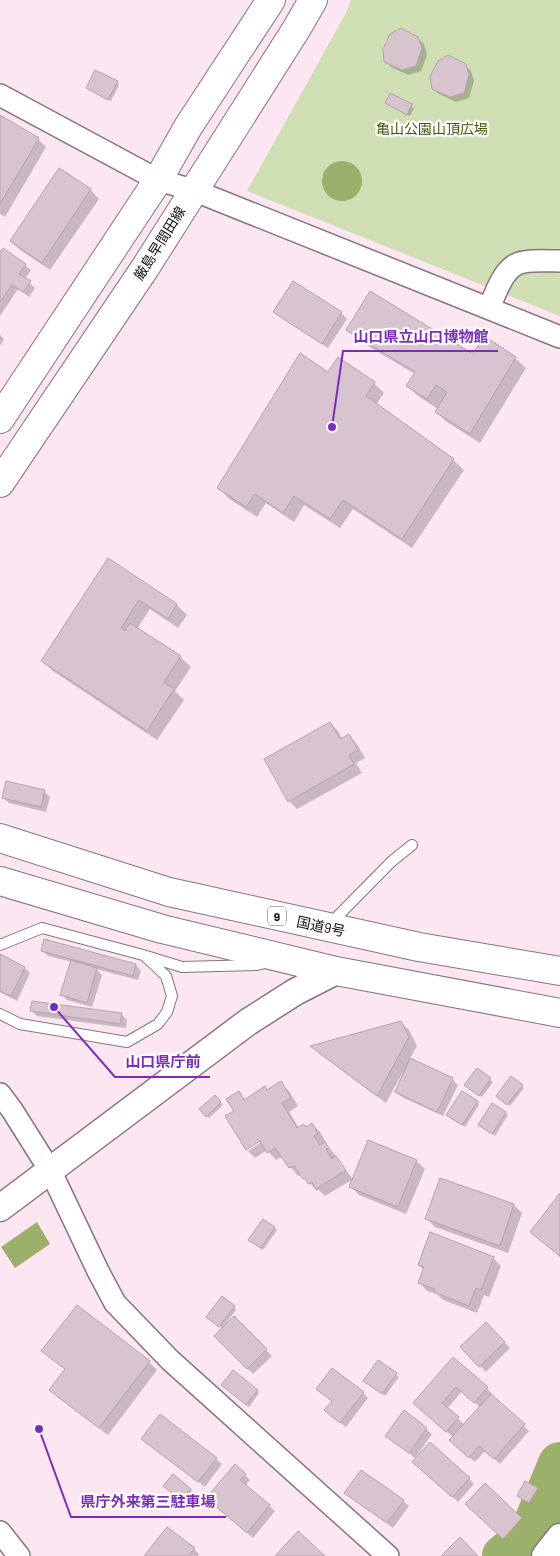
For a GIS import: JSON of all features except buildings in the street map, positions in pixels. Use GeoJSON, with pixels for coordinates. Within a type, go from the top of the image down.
{"type":"FeatureCollection","features":[{"type":"Feature","properties":{"kind":"main road"},"geometry":{"type":"LineString","coordinates":[[0,420],[158,180],[188,127],[271,0]]}},
{"type":"Feature","properties":{"kind":"main road","name":"厳島早間田線"},"geometry":{"type":"LineString","coordinates":[[0,483],[145,268],[313,0]]}},
{"type":"Feature","properties":{"kind":"main road","name":"国道9号"},"geometry":{"type":"LineString","coordinates":[[0,838],[169,892],[419,947],[557,969]]}},
{"type":"Feature","properties":{"kind":"main road"},"geometry":{"type":"LineString","coordinates":[[0,881],[162,929],[336,971],[560,1013]]}},
{"type":"Feature","properties":{"kind":"street"},"geometry":{"type":"LineString","coordinates":[[0,95],[158,180],[193,190],[560,337]]}},
{"type":"Feature","properties":{"kind":"street"},"geometry":{"type":"LineString","coordinates":[[489,308],[509,270],[522,262],[560,261]]}},
{"type":"Feature","properties":{"kind":"street"},"geometry":{"type":"LineString","coordinates":[[0,1208],[51,1172],[248,1022],[295,992],[336,971]]}},
{"type":"Feature","properties":{"kind":"street"},"geometry":{"type":"LineString","coordinates":[[0,1094],[51,1172],[115,1303],[170,1360],[388,1556]]}},
{"type":"Feature","properties":{"kind":"street"},"geometry":{"type":"LineString","coordinates":[[0,1532],[19,1556]]}},
{"type":"Feature","properties":{"kind":"street"},"geometry":{"type":"LineString","coordinates":[[545,1556],[560,1538]]}},
{"type":"Feature","properties":{"kind":"lane"},"geometry":{"type":"LineString","coordinates":[[326,928],[390,862],[412,845]]}},
{"type":"Feature","properties":{"kind":"lane"},"geometry":{"type":"LineString","coordinates":[[0,945],[42,928],[143,955],[182,968],[257,965],[281,958]]}},
{"type":"Feature","properties":{"kind":"lane"},"geometry":{"type":"LineString","coordinates":[[0,1014],[20,1024],[127,1042],[158,1024],[167,1012],[172,996],[166,976],[143,955]]}},
{"type":"Feature","properties":{"kind":"green space","name":"亀山公園山頂広場"},"geometry":{"type":"Polygon","coordinates":[[[351,0],[560,0],[560,316],[247,191],[347,11],[351,0]]]}},
{"type":"Feature","properties":{"kind":"shaded area"},"geometry":{"type":"Polygon","coordinates":[[[338,161],[346,161],[353,164],[359,170],[362,181],[359,192],[353,198],[346,201],[338,201],[331,198],[325,192],[322,185],[322,177],[325,170],[331,164],[338,161]]]}},
{"type":"Feature","properties":{"kind":"shaded area"},"geometry":{"type":"Polygon","coordinates":[[[37,1222],[50,1244],[15,1268],[1,1247],[37,1222]]]}},
{"type":"Feature","properties":{"kind":"waterway"},"geometry":{"type":"LineString","coordinates":[[504,1556],[522,1542],[536,1522],[560,1464]]}},
{"type":"Feature","properties":{"kind":"place","name":"山口県立山口博物館"},"geometry":{"type":"Point","coordinates":[332,427]}},
{"type":"Feature","properties":{"kind":"place","name":"山口県庁前"},"geometry":{"type":"Point","coordinates":[54,1007]}},
{"type":"Feature","properties":{"kind":"place","name":"県庁外来第三駐車場"},"geometry":{"type":"Point","coordinates":[39,1429]}}]}
